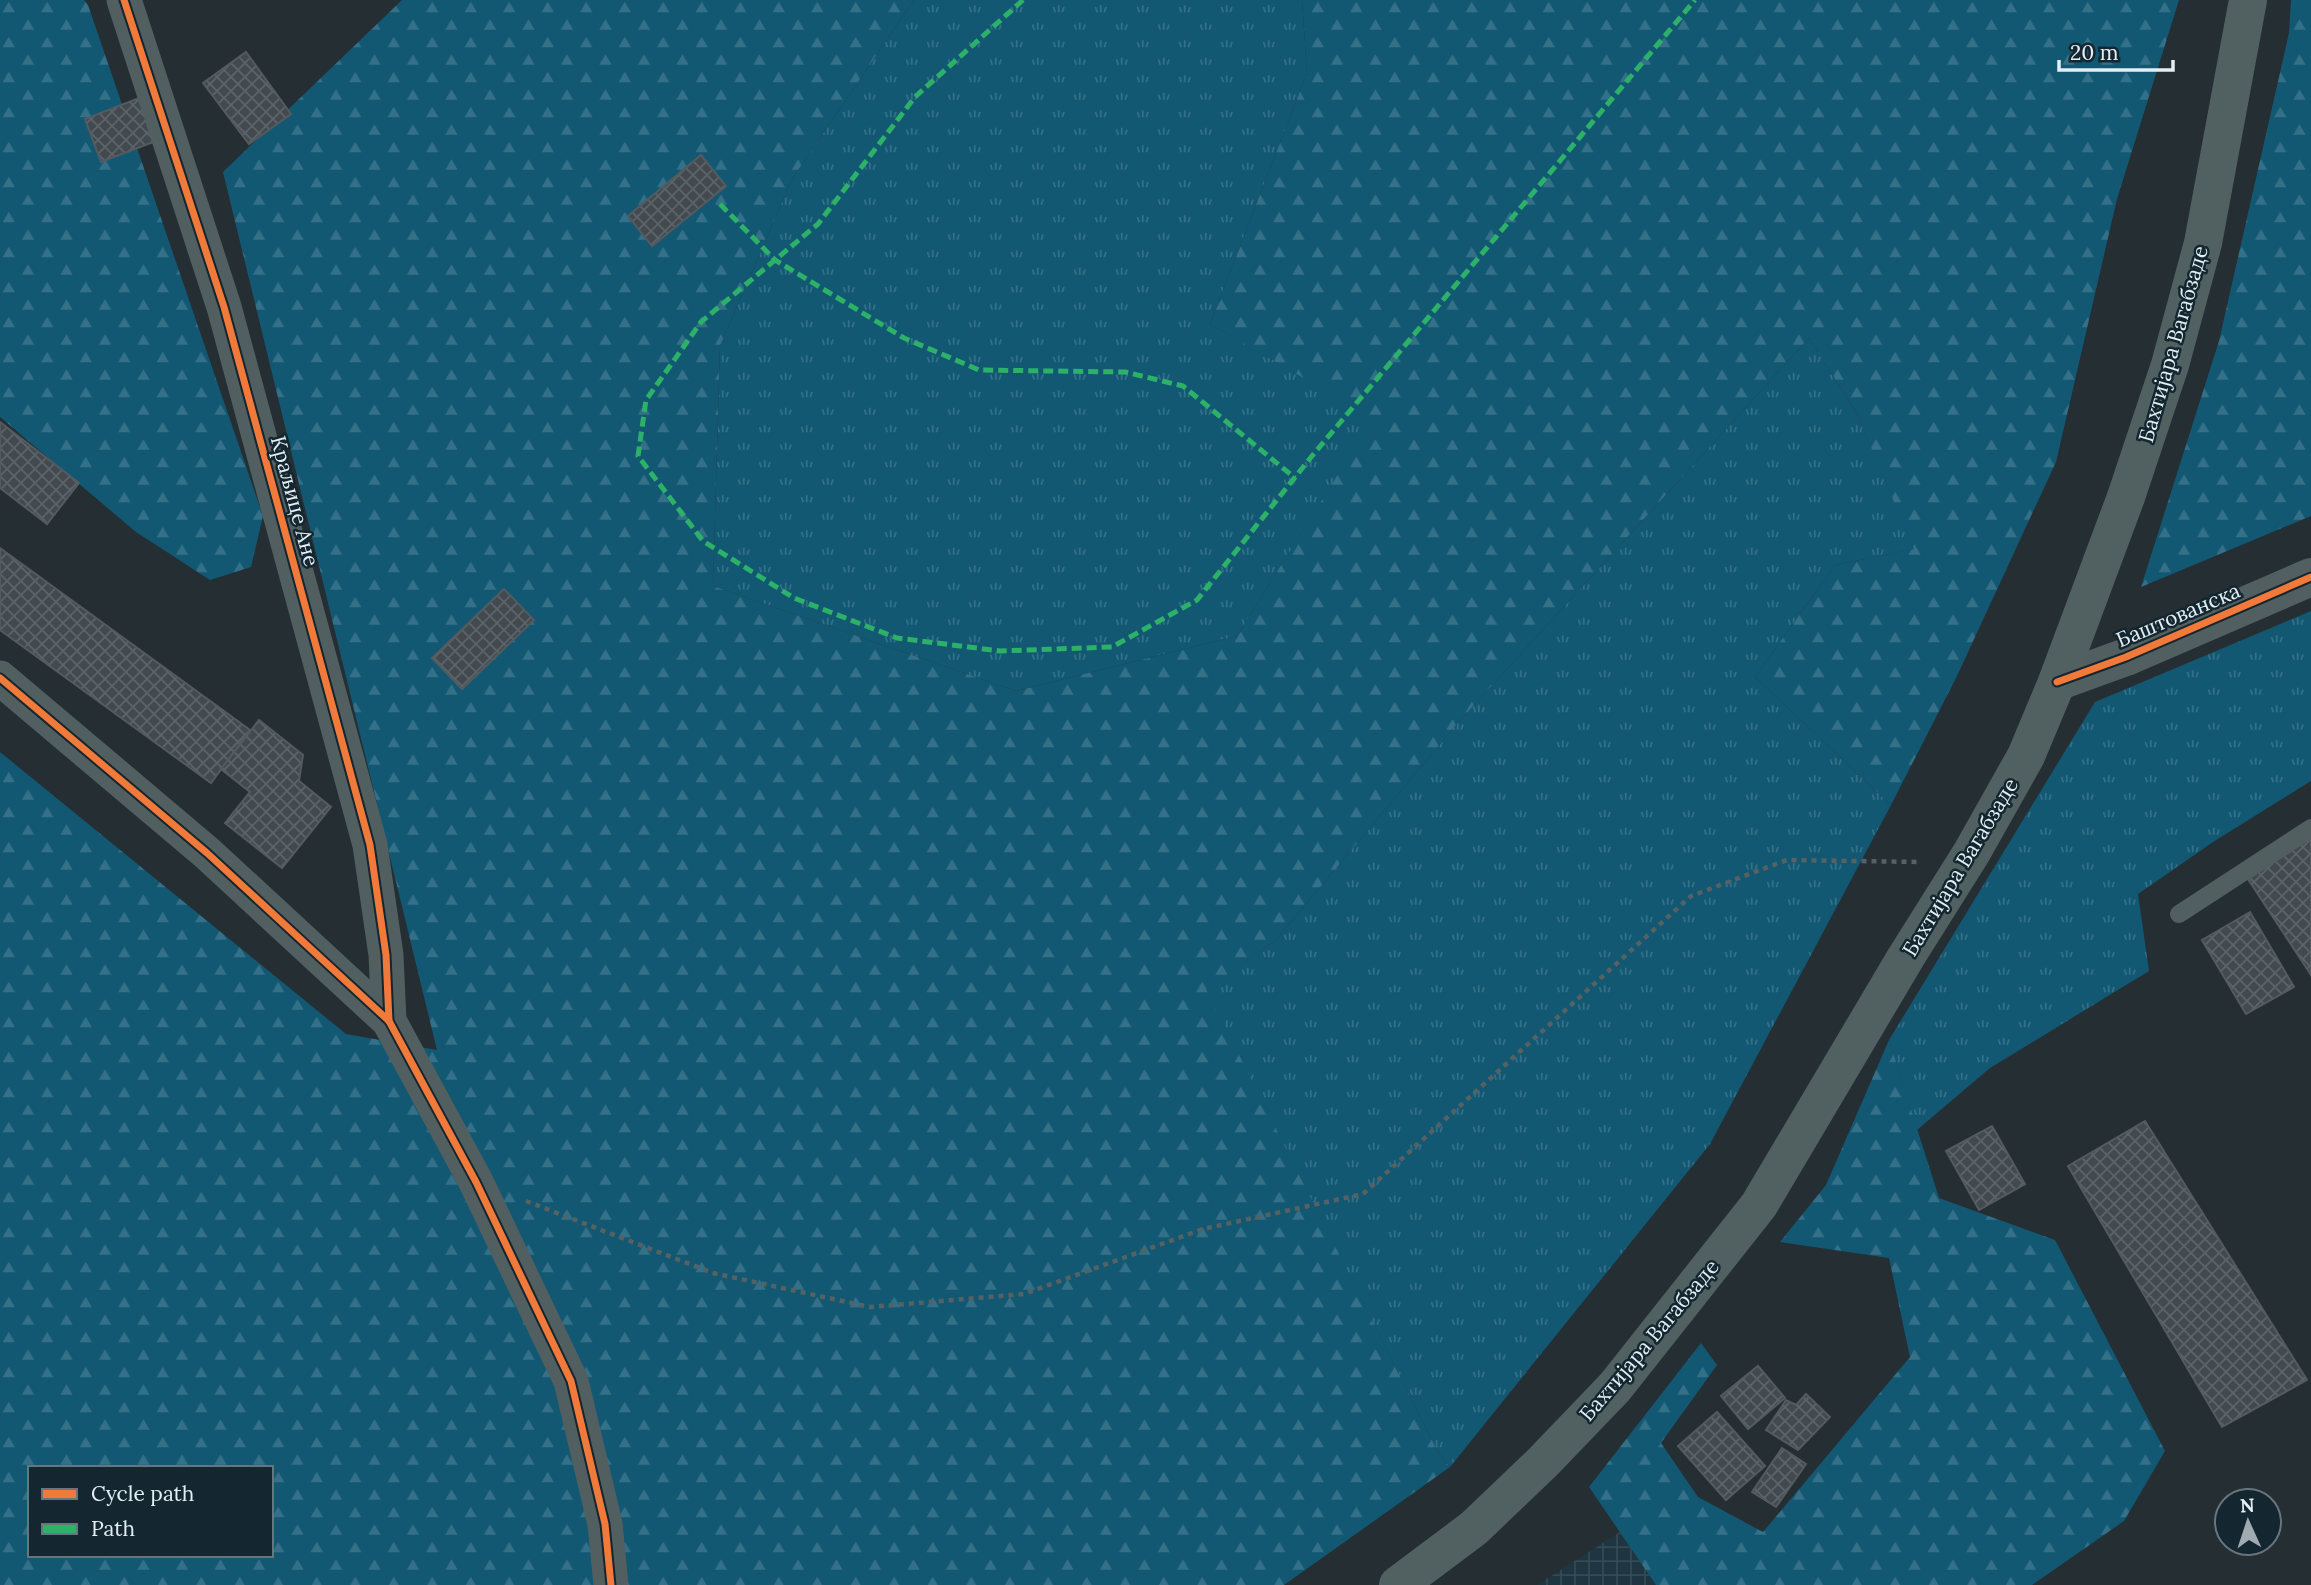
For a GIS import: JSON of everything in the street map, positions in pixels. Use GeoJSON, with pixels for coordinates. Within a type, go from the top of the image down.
{"type":"FeatureCollection","features":[{"type":"Feature","properties":{"kind":"main road","name":"Бахтијара Вагабзаде"},"geometry":{"type":"LineString","coordinates":[[1398,1585],[1474,1528],[1543,1462],[1615,1387],[1759,1205],[1991,819],[2026,756],[2057,682],[2126,497],[2170,365],[2203,243],[2248,0]]}},
{"type":"Feature","properties":{"kind":"street","name":"Краљице Ане"},"geometry":{"type":"LineString","coordinates":[[124,0],[224,307],[370,845],[386,955],[389,1021]]}},
{"type":"Feature","properties":{"kind":"street","name":"Баштованска"},"geometry":{"type":"LineString","coordinates":[[2057,682],[2126,657],[2311,577]]}},
{"type":"Feature","properties":{"kind":"street"},"geometry":{"type":"LineString","coordinates":[[0,678],[206,853],[389,1021],[476,1182],[571,1381],[605,1524],[611,1585]]}},
{"type":"Feature","properties":{"kind":"lane"},"geometry":{"type":"LineString","coordinates":[[2179,914],[2311,828]]}},
{"type":"Feature","properties":{"kind":"path"},"geometry":{"type":"LineString","coordinates":[[476,1182],[713,1273],[870,1307],[1024,1294],[1203,1229],[1363,1194],[1691,897],[1787,860],[1927,862]]}},
{"type":"Feature","properties":{"kind":"shaded area"},"geometry":{"type":"Polygon","coordinates":[[[1620,1532],[1656,1585],[1537,1585],[1620,1532]]]}},
{"type":"Feature","properties":{"kind":"green space"},"geometry":{"type":"Polygon","coordinates":[[[0,0],[84,0],[88,5],[263,516],[251,567],[210,580],[136,532],[0,417],[0,0]]]}},
{"type":"Feature","properties":{"kind":"green space"},"geometry":{"type":"Polygon","coordinates":[[[402,0],[914,0],[792,179],[720,346],[713,586],[1016,691],[1237,636],[1373,418],[1210,324],[1307,73],[1302,0],[2179,0],[2117,199],[2056,462],[1956,678],[1891,805],[1755,677],[1835,565],[1914,549],[1856,412],[1809,338],[1456,725],[1276,940],[1206,989],[1437,1450],[1450,1467],[1284,1585],[0,1585],[0,752],[346,1034],[437,1050],[223,172],[402,0]]]}},
{"type":"Feature","properties":{"kind":"green space"},"geometry":{"type":"Polygon","coordinates":[[[914,0],[1302,0],[1307,73],[1210,324],[1374,417],[1237,636],[1016,691],[713,586],[720,346],[792,179],[914,0]]]}},
{"type":"Feature","properties":{"kind":"green space"},"geometry":{"type":"Polygon","coordinates":[[[2291,0],[2311,0],[2311,516],[2141,587],[2219,341],[2289,33],[2291,0]]]}},
{"type":"Feature","properties":{"kind":"green space"},"geometry":{"type":"Polygon","coordinates":[[[1809,338],[1856,412],[1915,549],[1835,565],[1755,677],[1891,805],[1710,1144],[1450,1467],[1437,1450],[1205,989],[1276,940],[1456,725],[1809,338]]]}},
{"type":"Feature","properties":{"kind":"green space"},"geometry":{"type":"Polygon","coordinates":[[[2311,611],[2311,781],[2213,842],[2138,894],[2149,971],[1990,1068],[1917,1130],[1889,1040],[2095,702],[2311,611]]]}},
{"type":"Feature","properties":{"kind":"green space"},"geometry":{"type":"Polygon","coordinates":[[[1889,1040],[1939,1198],[2055,1240],[2165,1451],[2124,1521],[2032,1585],[1656,1585],[1589,1487],[1701,1343],[1717,1365],[1661,1443],[1698,1497],[1763,1532],[1910,1357],[1889,1258],[1780,1242],[1826,1185],[1889,1040]]]}},
{"type":"Feature","properties":{"kind":"building"},"geometry":{"type":"Polygon","coordinates":[[[246,52],[291,114],[249,144],[203,83],[246,52]]]}},
{"type":"Feature","properties":{"kind":"building"},"geometry":{"type":"Polygon","coordinates":[[[139,98],[156,141],[101,162],[85,119],[139,98]]]}},
{"type":"Feature","properties":{"kind":"building"},"geometry":{"type":"Polygon","coordinates":[[[701,155],[726,186],[652,246],[628,216],[701,155]]]}},
{"type":"Feature","properties":{"kind":"building"},"geometry":{"type":"Polygon","coordinates":[[[0,422],[79,483],[47,524],[0,488],[0,422]]]}},
{"type":"Feature","properties":{"kind":"building"},"geometry":{"type":"Polygon","coordinates":[[[0,548],[250,730],[211,783],[0,630],[0,548]]]}},
{"type":"Feature","properties":{"kind":"building"},"geometry":{"type":"Polygon","coordinates":[[[504,589],[534,620],[462,689],[432,658],[504,589]]]}},
{"type":"Feature","properties":{"kind":"building"},"geometry":{"type":"Polygon","coordinates":[[[259,720],[303,755],[299,781],[331,807],[282,868],[225,823],[250,792],[221,769],[259,720]]]}},
{"type":"Feature","properties":{"kind":"building"},"geometry":{"type":"Polygon","coordinates":[[[2311,838],[2311,975],[2248,879],[2311,838]]]}},
{"type":"Feature","properties":{"kind":"building"},"geometry":{"type":"Polygon","coordinates":[[[2250,912],[2294,987],[2246,1014],[2202,940],[2250,912]]]}},
{"type":"Feature","properties":{"kind":"building"},"geometry":{"type":"Polygon","coordinates":[[[2145,1121],[2307,1380],[2222,1427],[2068,1166],[2145,1121]]]}},
{"type":"Feature","properties":{"kind":"building"},"geometry":{"type":"Polygon","coordinates":[[[1992,1126],[2025,1184],[1979,1210],[1946,1151],[1992,1126]]]}},
{"type":"Feature","properties":{"kind":"building"},"geometry":{"type":"Polygon","coordinates":[[[1758,1366],[1785,1398],[1748,1429],[1721,1396],[1758,1366]]]}},
{"type":"Feature","properties":{"kind":"building"},"geometry":{"type":"Polygon","coordinates":[[[1806,1394],[1830,1417],[1798,1450],[1766,1430],[1786,1400],[1796,1405],[1806,1394]]]}},
{"type":"Feature","properties":{"kind":"building"},"geometry":{"type":"Polygon","coordinates":[[[1717,1412],[1765,1466],[1726,1500],[1678,1446],[1717,1412]]]}},
{"type":"Feature","properties":{"kind":"building"},"geometry":{"type":"Polygon","coordinates":[[[1782,1448],[1806,1464],[1776,1507],[1752,1492],[1782,1448]]]}},
{"type":"Feature","properties":{"kind":"marked path"},"geometry":{"type":"LineString","coordinates":[[1023,0],[915,97],[818,224],[701,322],[646,400],[638,456],[703,541],[794,598],[897,638],[1000,651],[1112,647],[1197,600],[1312,456],[1695,0]]}},
{"type":"Feature","properties":{"kind":"marked path"},"geometry":{"type":"LineString","coordinates":[[720,204],[775,260],[904,338],[979,370],[1125,372],[1183,386],[1295,478]]}},
{"type":"Feature","properties":{"kind":"cycle path"},"geometry":{"type":"LineString","coordinates":[[124,0],[224,307],[370,845],[386,955],[389,1021]]}},
{"type":"Feature","properties":{"kind":"cycle path"},"geometry":{"type":"LineString","coordinates":[[2057,682],[2126,657],[2311,577]]}},
{"type":"Feature","properties":{"kind":"cycle path"},"geometry":{"type":"LineString","coordinates":[[0,678],[207,853],[389,1021],[476,1182],[571,1381],[605,1524],[611,1585]]}}]}
